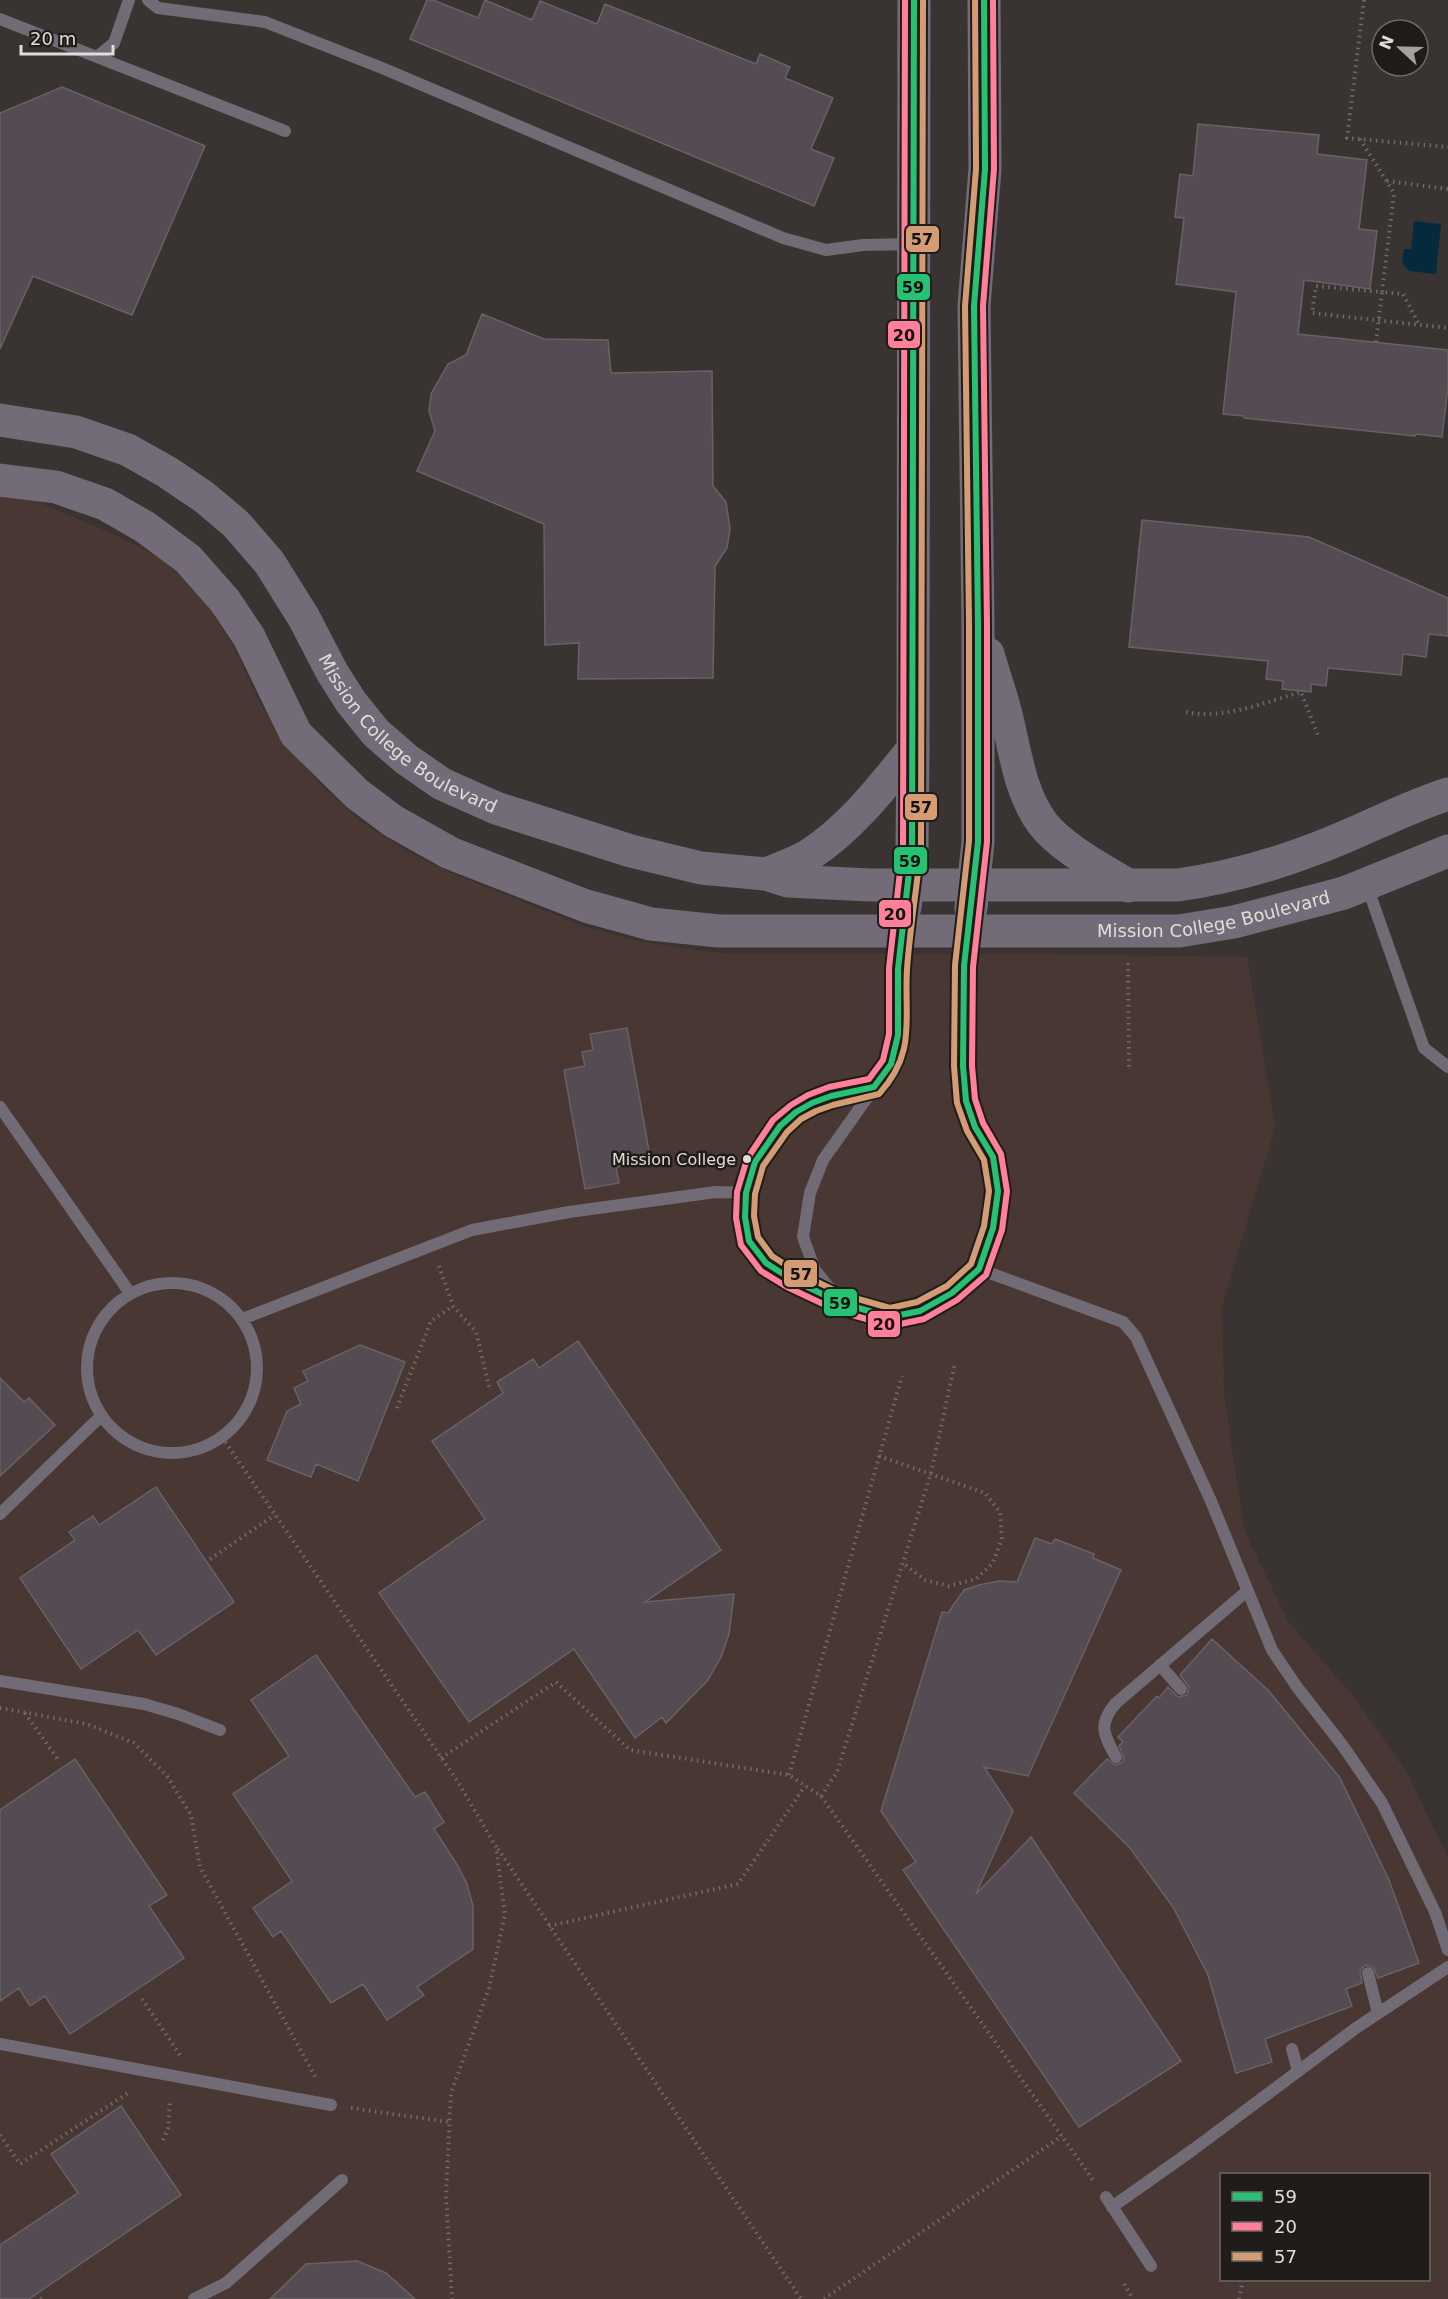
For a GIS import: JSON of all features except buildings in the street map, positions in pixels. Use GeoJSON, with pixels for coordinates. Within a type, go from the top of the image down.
{"type":"FeatureCollection","features":[{"type":"Feature","properties":{"kind":"street"},"geometry":{"type":"LineString","coordinates":[[902,932],[912,846],[914,749],[914,0]]}},
{"type":"Feature","properties":{"kind":"street"},"geometry":{"type":"LineString","coordinates":[[969,931],[978,842],[974,306],[985,169],[984,0]]}},
{"type":"Feature","properties":{"kind":"street","name":"Mission College Boulevard"},"geometry":{"type":"LineString","coordinates":[[0,420],[76,432],[128,450],[204,496],[236,524],[269,562],[304,618],[332,672],[351,702],[375,733],[406,759],[442,784],[496,808],[631,850],[701,868],[766,874],[788,881],[974,885],[1178,885],[1215,880],[1320,848],[1428,800],[1448,794]]}},
{"type":"Feature","properties":{"kind":"street","name":"Mission College Boulevard"},"geometry":{"type":"LineString","coordinates":[[0,480],[56,487],[105,504],[145,527],[188,559],[225,601],[249,637],[296,734],[357,794],[393,821],[450,853],[586,906],[651,924],[718,931],[1179,931],[1234,922],[1344,893],[1448,851]]}},
{"type":"Feature","properties":{"kind":"street"},"geometry":{"type":"LineString","coordinates":[[978,625],[1004,707],[1028,800],[1044,826],[1080,855],[1129,886]]}},
{"type":"Feature","properties":{"kind":"street"},"geometry":{"type":"LineString","coordinates":[[766,874],[806,857],[828,842],[875,795],[914,749]]}},
{"type":"Feature","properties":{"kind":"lane"},"geometry":{"type":"LineString","coordinates":[[97,57],[114,43],[129,0]]}},
{"type":"Feature","properties":{"kind":"lane"},"geometry":{"type":"LineString","coordinates":[[148,0],[158,8],[265,22],[382,68],[783,238],[826,250],[863,245],[913,244]]}},
{"type":"Feature","properties":{"kind":"lane"},"geometry":{"type":"LineString","coordinates":[[0,19],[285,131]]}},
{"type":"Feature","properties":{"kind":"lane"},"geometry":{"type":"LineString","coordinates":[[1366,885],[1424,1048],[1448,1067]]}},
{"type":"Feature","properties":{"kind":"lane"},"geometry":{"type":"LineString","coordinates":[[874,1087],[831,1096],[812,1103],[796,1112],[780,1126],[754,1162],[746,1193],[745,1217],[749,1241],[766,1263],[790,1280],[841,1304],[890,1317],[920,1311],[952,1293],[979,1269],[993,1228],[998,1191],[993,1157],[975,1127],[966,1101],[963,1066],[964,966],[969,931]]}},
{"type":"Feature","properties":{"kind":"lane"},"geometry":{"type":"LineString","coordinates":[[841,1304],[815,1270],[803,1237],[810,1193],[824,1160],[891,1064],[898,1035],[898,969],[902,932]]}},
{"type":"Feature","properties":{"kind":"lane"},"geometry":{"type":"LineString","coordinates":[[0,1107],[130,1293]]}},
{"type":"Feature","properties":{"kind":"lane"},"geometry":{"type":"LineString","coordinates":[[242,1319],[472,1230],[569,1212],[716,1192],[746,1193]]}},
{"type":"Feature","properties":{"kind":"lane"},"geometry":{"type":"LineString","coordinates":[[979,1269],[1123,1322],[1136,1337],[1190,1452],[1272,1650],[1382,1803],[1435,1912],[1448,1950]]}},
{"type":"Feature","properties":{"kind":"lane"},"geometry":{"type":"LineString","coordinates":[[179,1283],[203,1288],[225,1301],[242,1319],[254,1343],[256,1378],[253,1395],[240,1418],[222,1437],[198,1449],[171,1454],[144,1449],[120,1436],[101,1416],[90,1390],[87,1362],[93,1335],[108,1311],[130,1293],[154,1284],[179,1283]]}},
{"type":"Feature","properties":{"kind":"lane"},"geometry":{"type":"LineString","coordinates":[[0,1514],[101,1416]]}},
{"type":"Feature","properties":{"kind":"lane"},"geometry":{"type":"LineString","coordinates":[[1116,1757],[1104,1735],[1104,1723],[1108,1712],[1247,1591]]}},
{"type":"Feature","properties":{"kind":"lane"},"geometry":{"type":"LineString","coordinates":[[1160,1665],[1181,1689]]}},
{"type":"Feature","properties":{"kind":"lane"},"geometry":{"type":"LineString","coordinates":[[0,1681],[144,1704],[220,1730]]}},
{"type":"Feature","properties":{"kind":"lane"},"geometry":{"type":"LineString","coordinates":[[1151,2266],[1109,2202],[1378,2013],[1448,1967]]}},
{"type":"Feature","properties":{"kind":"lane"},"geometry":{"type":"LineString","coordinates":[[1368,1973],[1378,2013]]}},
{"type":"Feature","properties":{"kind":"lane"},"geometry":{"type":"LineString","coordinates":[[0,2044],[331,2105]]}},
{"type":"Feature","properties":{"kind":"lane"},"geometry":{"type":"LineString","coordinates":[[1292,2049],[1298,2071]]}},
{"type":"Feature","properties":{"kind":"lane"},"geometry":{"type":"LineString","coordinates":[[194,2299],[226,2283],[342,2180]]}},
{"type":"Feature","properties":{"kind":"path"},"geometry":{"type":"LineString","coordinates":[[1364,0],[1347,138],[1448,147]]}},
{"type":"Feature","properties":{"kind":"path"},"geometry":{"type":"LineString","coordinates":[[1359,139],[1394,193],[1376,342]]}},
{"type":"Feature","properties":{"kind":"path"},"geometry":{"type":"LineString","coordinates":[[1386,181],[1448,189]]}},
{"type":"Feature","properties":{"kind":"path"},"geometry":{"type":"LineString","coordinates":[[1419,325],[1404,294],[1316,286],[1312,313],[1379,320],[1419,325],[1448,328]]}},
{"type":"Feature","properties":{"kind":"path"},"geometry":{"type":"LineString","coordinates":[[1186,712],[1198,715],[1217,713],[1253,706],[1301,692],[1319,738]]}},
{"type":"Feature","properties":{"kind":"path"},"geometry":{"type":"LineString","coordinates":[[1128,963],[1129,1068]]}},
{"type":"Feature","properties":{"kind":"path"},"geometry":{"type":"LineString","coordinates":[[432,1245],[453,1306],[476,1332],[490,1390]]}},
{"type":"Feature","properties":{"kind":"path"},"geometry":{"type":"LineString","coordinates":[[397,1408],[431,1321],[453,1306]]}},
{"type":"Feature","properties":{"kind":"path"},"geometry":{"type":"LineString","coordinates":[[821,1796],[837,1772],[931,1473],[954,1363]]}},
{"type":"Feature","properties":{"kind":"path"},"geometry":{"type":"LineString","coordinates":[[789,1775],[902,1376]]}},
{"type":"Feature","properties":{"kind":"path"},"geometry":{"type":"LineString","coordinates":[[222,1437],[441,1758],[496,1847],[801,2299]]}},
{"type":"Feature","properties":{"kind":"path"},"geometry":{"type":"LineString","coordinates":[[879,1456],[985,1493],[999,1512],[1002,1539],[992,1564],[976,1579],[949,1586],[925,1580],[903,1563]]}},
{"type":"Feature","properties":{"kind":"path"},"geometry":{"type":"LineString","coordinates":[[210,1559],[275,1515]]}},
{"type":"Feature","properties":{"kind":"path"},"geometry":{"type":"LineString","coordinates":[[441,1758],[556,1682],[630,1750],[789,1775],[821,1796],[1109,2202]]}},
{"type":"Feature","properties":{"kind":"path"},"geometry":{"type":"LineString","coordinates":[[0,1708],[87,1724],[134,1743],[167,1776],[191,1815],[200,1867],[331,2105],[449,2122]]}},
{"type":"Feature","properties":{"kind":"path"},"geometry":{"type":"LineString","coordinates":[[25,1712],[59,1761]]}},
{"type":"Feature","properties":{"kind":"path"},"geometry":{"type":"LineString","coordinates":[[549,1926],[738,1884],[805,1786]]}},
{"type":"Feature","properties":{"kind":"path"},"geometry":{"type":"LineString","coordinates":[[452,2299],[446,2195],[451,2093],[489,1988],[505,1914],[496,1847]]}},
{"type":"Feature","properties":{"kind":"path"},"geometry":{"type":"LineString","coordinates":[[142,1999],[197,2080]]}},
{"type":"Feature","properties":{"kind":"path"},"geometry":{"type":"LineString","coordinates":[[0,2135],[20,2164],[158,2073]]}},
{"type":"Feature","properties":{"kind":"path"},"geometry":{"type":"LineString","coordinates":[[163,2140],[168,2128],[170,2099]]}},
{"type":"Feature","properties":{"kind":"path"},"geometry":{"type":"LineString","coordinates":[[824,2299],[1062,2136]]}},
{"type":"Feature","properties":{"kind":"path"},"geometry":{"type":"LineString","coordinates":[[1124,2284],[1133,2299]]}},
{"type":"Feature","properties":{"kind":"path"},"geometry":{"type":"LineString","coordinates":[[1239,2299],[1242,2284]]}},
{"type":"Feature","properties":{"kind":"shaded area","name":"Mission College"},"geometry":{"type":"Polygon","coordinates":[[[18,493],[117,536],[162,559],[212,612],[235,649],[261,705],[286,743],[320,784],[359,820],[407,851],[451,873],[585,927],[635,940],[732,954],[1051,954],[1247,957],[1275,1128],[1222,1306],[1224,1394],[1244,1530],[1289,1623],[1356,1699],[1410,1778],[1448,1858],[1448,2299],[0,2299],[0,494],[18,493]]]}},
{"type":"Feature","properties":{"kind":"water"},"geometry":{"type":"Polygon","coordinates":[[[1414,221],[1441,224],[1436,274],[1409,271],[1402,263],[1404,249],[1411,249],[1414,221]]]}},
{"type":"Feature","properties":{"kind":"transit line","name":"20"},"geometry":{"type":"LineString","coordinates":[[905,0],[903,845],[889,968],[889,1034],[883,1060],[869,1079],[829,1087],[808,1095],[773,1120],[747,1159],[737,1192],[736,1218],[741,1245],[761,1271],[787,1287],[838,1311],[891,1326],[924,1319],[957,1300],[986,1275],[1002,1230],[1007,1191],[1001,1154],[983,1123],[975,1099],[972,1066],[973,967],[987,842],[983,306],[994,169],[993,0]]}},
{"type":"Feature","properties":{"kind":"transit line","name":"59"},"geometry":{"type":"LineString","coordinates":[[914,0],[912,846],[898,969],[898,1035],[891,1064],[874,1087],[831,1096],[812,1103],[796,1112],[780,1126],[755,1162],[746,1193],[745,1217],[749,1241],[766,1263],[791,1279],[841,1303],[890,1317],[920,1311],[952,1293],[979,1269],[993,1228],[998,1191],[993,1157],[975,1127],[966,1101],[963,1066],[964,966],[978,842],[974,306],[985,169],[984,0]]}},
{"type":"Feature","properties":{"kind":"transit line","name":"57"},"geometry":{"type":"LineString","coordinates":[[923,0],[921,846],[907,969],[906,1035],[899,1064],[879,1094],[816,1111],[801,1119],[787,1132],[763,1166],[755,1194],[754,1216],[758,1237],[772,1256],[795,1271],[844,1295],[890,1308],[917,1302],[947,1286],[971,1264],[984,1226],[989,1191],[984,1160],[967,1131],[957,1103],[954,1066],[955,965],[969,841],[965,306],[976,169],[975,0]]}},
{"type":"Feature","properties":{"kind":"place","name":"Mission College"},"geometry":{"type":"Point","coordinates":[747,1159]}}]}
